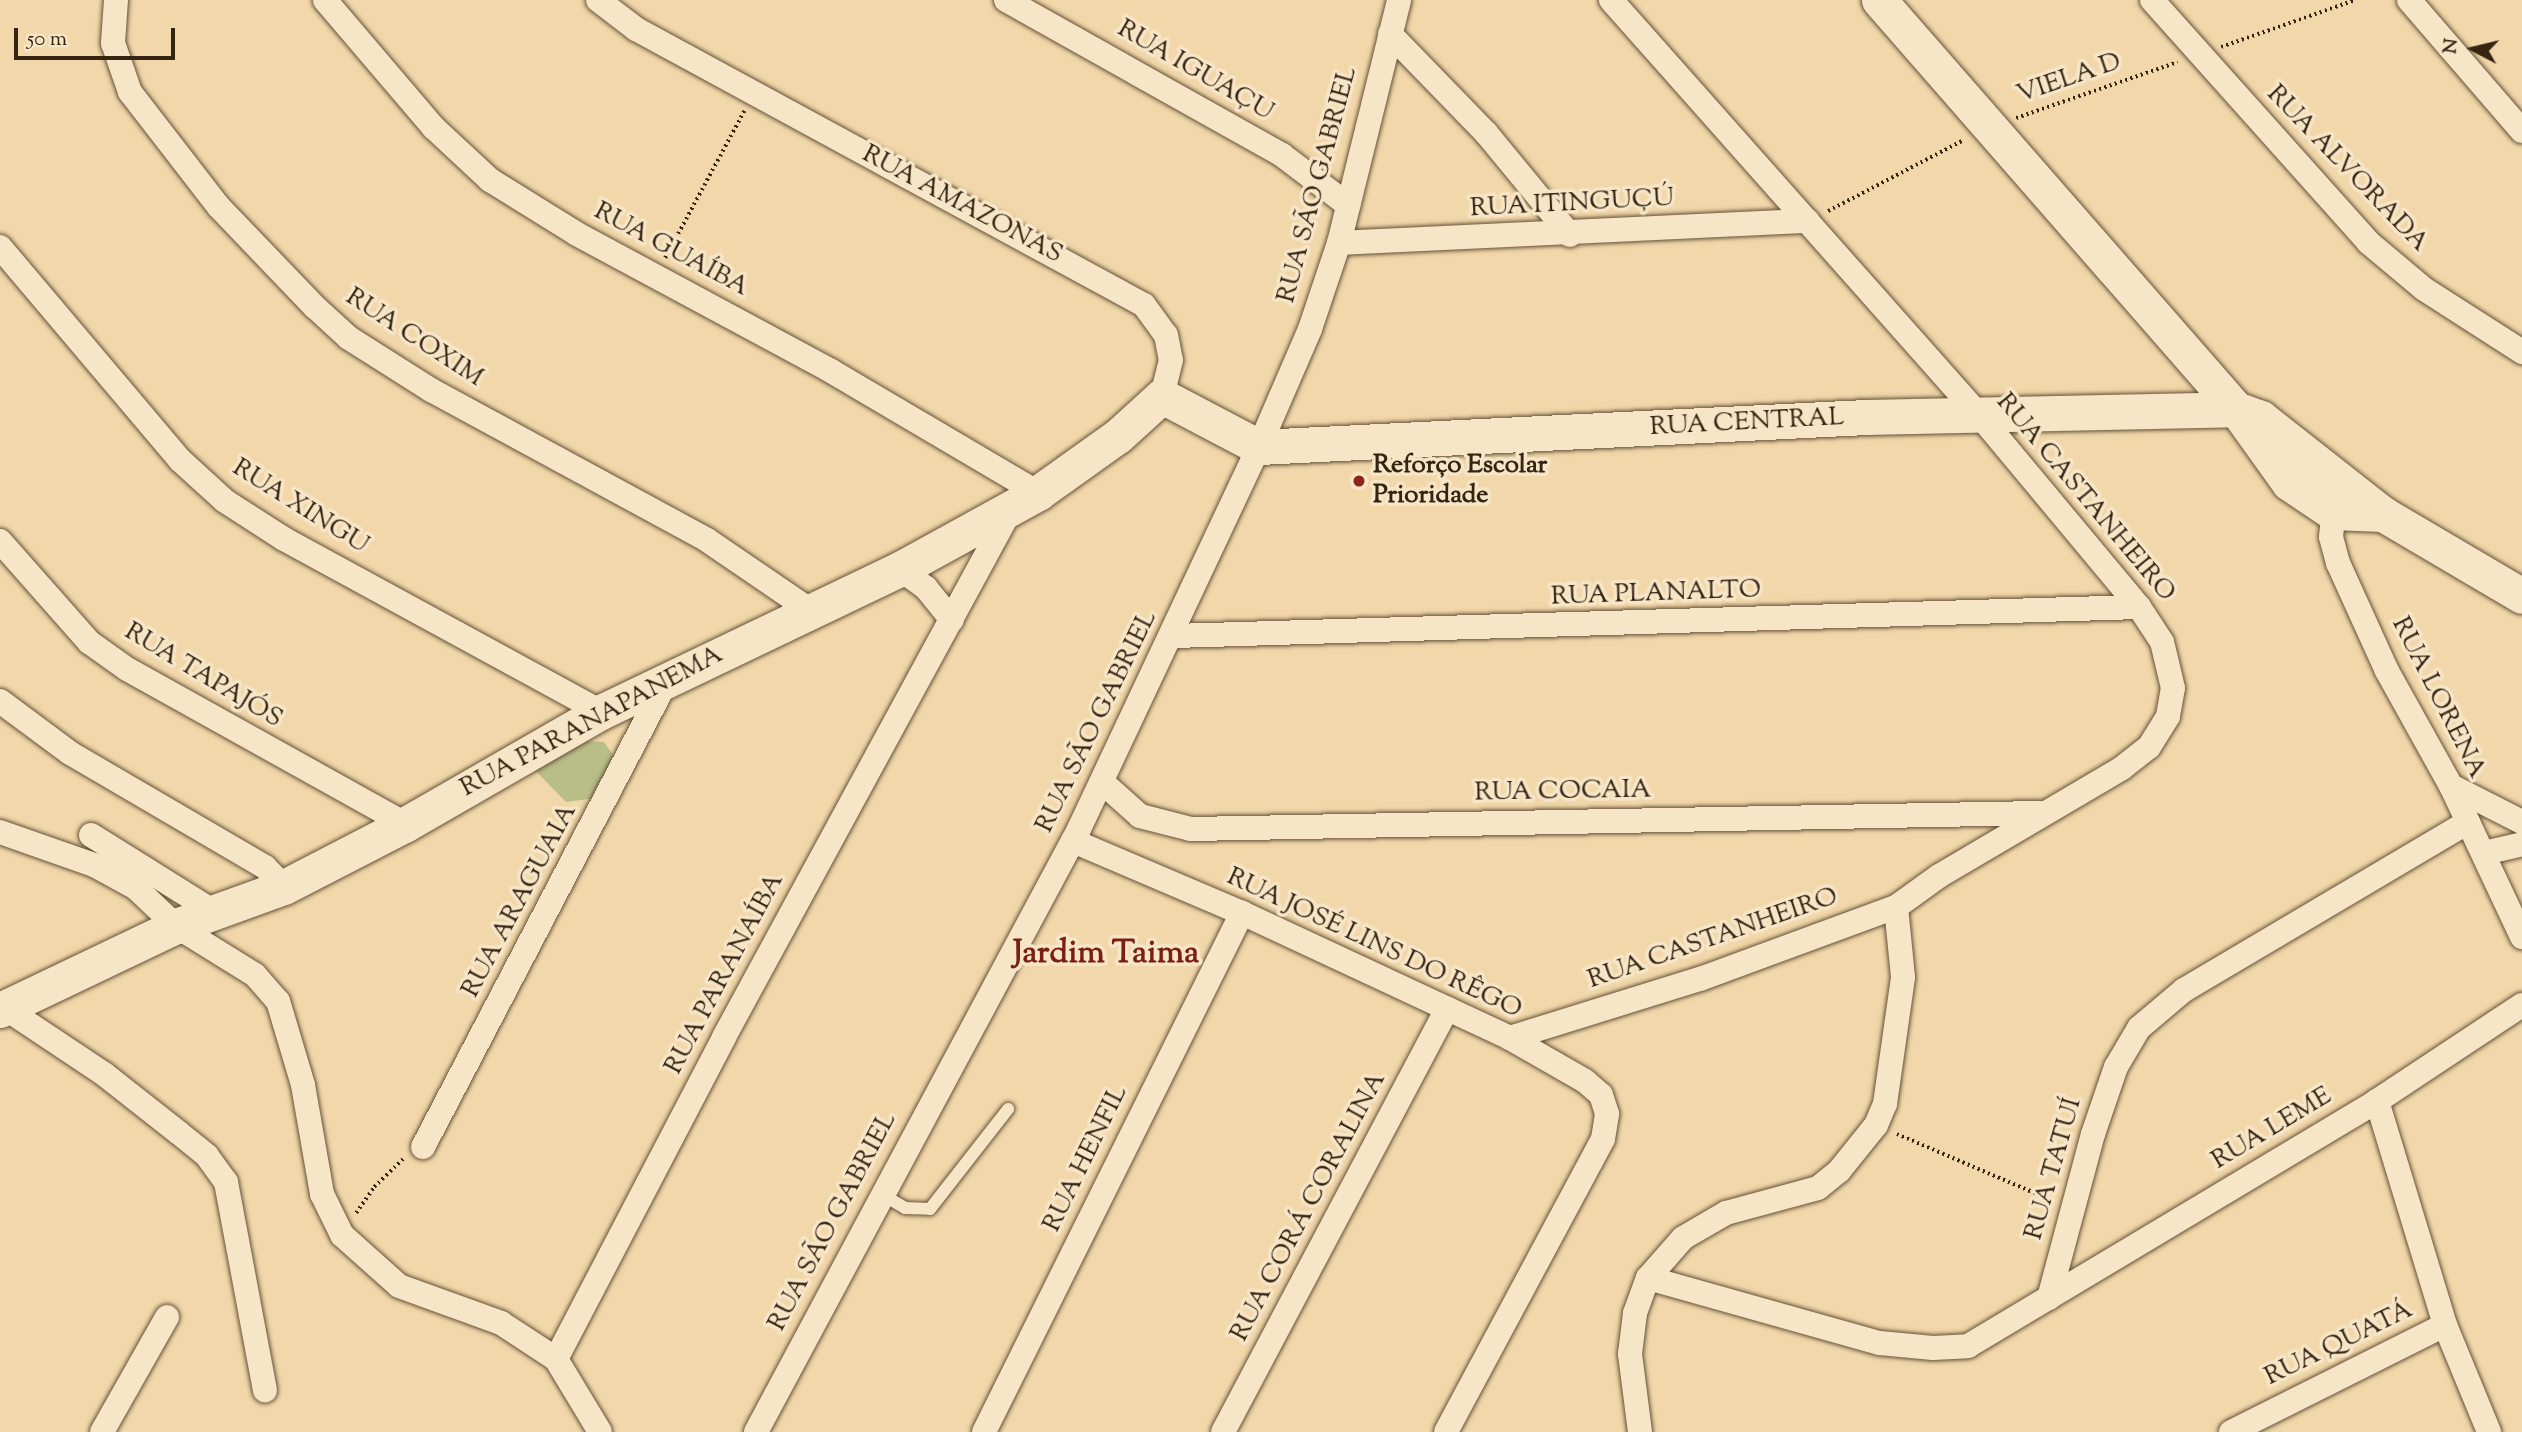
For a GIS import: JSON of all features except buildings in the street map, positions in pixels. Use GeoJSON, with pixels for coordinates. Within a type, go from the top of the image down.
{"type":"FeatureCollection","features":[{"type":"Feature","properties":{"kind":"street","name":"RUA COXIM"},"geometry":{"type":"LineString","coordinates":[[116,0],[113,43],[130,92],[219,207],[314,307],[349,338],[431,390],[707,540],[808,609]]}},
{"type":"Feature","properties":{"kind":"street","name":"RUA GUAÍBA"},"geometry":{"type":"LineString","coordinates":[[325,0],[463,159],[533,208],[831,371],[1025,501]]}},
{"type":"Feature","properties":{"kind":"street","name":"RUA AMAZONAS"},"geometry":{"type":"LineString","coordinates":[[598,0],[636,29],[1144,305],[1166,335],[1171,360],[1162,396]]}},
{"type":"Feature","properties":{"kind":"street","name":"RUA IGUAÇU"},"geometry":{"type":"LineString","coordinates":[[1006,0],[1282,155],[1348,205]]}},
{"type":"Feature","properties":{"kind":"street","name":"RUA SÃO GABRIEL"},"geometry":{"type":"LineString","coordinates":[[756,1432],[880,1194],[1073,841],[1174,636],[1259,447],[1310,328],[1339,243],[1399,0]]}},
{"type":"Feature","properties":{"kind":"street","name":"RUA CASTANHEIRO"},"geometry":{"type":"LineString","coordinates":[[1510,1038],[1700,979],[1896,907],[2041,813],[2122,768],[2149,747],[2168,716],[2173,688],[2170,666],[2162,642],[2139,607],[1979,415],[1611,0]]}},
{"type":"Feature","properties":{"kind":"street"},"geometry":{"type":"LineString","coordinates":[[1879,0],[2236,409],[2261,418],[2336,496],[2383,514],[2522,596]]}},
{"type":"Feature","properties":{"kind":"street","name":"RUA ALVORADA"},"geometry":{"type":"LineString","coordinates":[[2152,0],[2368,242],[2424,289],[2522,352]]}},
{"type":"Feature","properties":{"kind":"street"},"geometry":{"type":"LineString","coordinates":[[2409,0],[2522,131]]}},
{"type":"Feature","properties":{"kind":"street"},"geometry":{"type":"LineString","coordinates":[[1390,34],[1486,133],[1570,235]]}},
{"type":"Feature","properties":{"kind":"street","name":"RUA ITINGUÇÚ"},"geometry":{"type":"LineString","coordinates":[[1339,243],[1570,235],[1807,221]]}},
{"type":"Feature","properties":{"kind":"street","name":"RUA XINGU"},"geometry":{"type":"LineString","coordinates":[[0,247],[180,460],[226,500],[284,539],[601,712]]}},
{"type":"Feature","properties":{"kind":"street","name":"RUA PARANAPANEMA"},"geometry":{"type":"LineString","coordinates":[[3,1009],[176,926],[284,887],[407,824],[601,712],[808,609],[900,569],[1025,501],[1118,436],[1162,396]]}},
{"type":"Feature","properties":{"kind":"street"},"geometry":{"type":"LineString","coordinates":[[1162,396],[1259,447]]}},
{"type":"Feature","properties":{"kind":"street","name":"RUA CENTRAL"},"geometry":{"type":"LineString","coordinates":[[1259,447],[1865,417],[2236,409]]}},
{"type":"Feature","properties":{"kind":"street","name":"RUA LORENA"},"geometry":{"type":"LineString","coordinates":[[2336,496],[2331,537],[2338,563],[2387,671],[2451,786],[2522,937]]}},
{"type":"Feature","properties":{"kind":"street","name":"RUA PARANAÍBA"},"geometry":{"type":"LineString","coordinates":[[556,1359],[724,1037],[952,621],[1025,501]]}},
{"type":"Feature","properties":{"kind":"street","name":"RUA TAPAJÓS"},"geometry":{"type":"LineString","coordinates":[[0,541],[89,642],[127,668],[407,824]]}},
{"type":"Feature","properties":{"kind":"street"},"geometry":{"type":"LineString","coordinates":[[900,569],[926,588],[952,621]]}},
{"type":"Feature","properties":{"kind":"street","name":"RUA PLANALTO"},"geometry":{"type":"LineString","coordinates":[[1174,636],[2139,607]]}},
{"type":"Feature","properties":{"kind":"street","name":"RUA ARAGUAIA"},"geometry":{"type":"LineString","coordinates":[[423,1147],[666,682]]}},
{"type":"Feature","properties":{"kind":"street"},"geometry":{"type":"LineString","coordinates":[[0,701],[70,753],[265,867],[284,887]]}},
{"type":"Feature","properties":{"kind":"street","name":"RUA COCAIA"},"geometry":{"type":"LineString","coordinates":[[1102,782],[1140,816],[1191,829],[2041,813]]}},
{"type":"Feature","properties":{"kind":"street"},"geometry":{"type":"LineString","coordinates":[[2451,786],[2522,822]]}},
{"type":"Feature","properties":{"kind":"street","name":"RUA TATUÍ"},"geometry":{"type":"LineString","coordinates":[[2049,1298],[2072,1209],[2116,1068],[2139,1028],[2183,990],[2468,822]]}},
{"type":"Feature","properties":{"kind":"street"},"geometry":{"type":"LineString","coordinates":[[0,832],[93,865],[126,882],[176,926],[255,975],[278,1001],[303,1085],[322,1194],[342,1235],[399,1286],[501,1323],[556,1359],[600,1432]]}},
{"type":"Feature","properties":{"kind":"street"},"geometry":{"type":"LineString","coordinates":[[91,835],[216,913]]}},
{"type":"Feature","properties":{"kind":"street","name":"RUA JOSÉ LINS DO RÊGO"},"geometry":{"type":"LineString","coordinates":[[1073,841],[1242,912],[1510,1038],[1585,1081],[1601,1096],[1607,1114],[1603,1139],[1446,1432]]}},
{"type":"Feature","properties":{"kind":"street"},"geometry":{"type":"LineString","coordinates":[[2484,853],[2522,844]]}},
{"type":"Feature","properties":{"kind":"street"},"geometry":{"type":"LineString","coordinates":[[1640,1432],[1630,1354],[1635,1313],[1648,1278],[1684,1238],[1726,1213],[1818,1188],[1839,1171],[1876,1125],[1885,1104],[1903,978],[1896,907]]}},
{"type":"Feature","properties":{"kind":"street","name":"RUA HENFIL"},"geometry":{"type":"LineString","coordinates":[[984,1432],[1242,912]]}},
{"type":"Feature","properties":{"kind":"street","name":"RUA LEME"},"geometry":{"type":"LineString","coordinates":[[2049,1298],[2377,1101],[2522,1005]]}},
{"type":"Feature","properties":{"kind":"street"},"geometry":{"type":"LineString","coordinates":[[3,1009],[104,1074],[207,1156],[226,1182],[264,1390]]}},
{"type":"Feature","properties":{"kind":"street","name":"RUA CORÁ CORALINA"},"geometry":{"type":"LineString","coordinates":[[1223,1432],[1447,1009]]}},
{"type":"Feature","properties":{"kind":"street"},"geometry":{"type":"LineString","coordinates":[[2377,1101],[2445,1325]]}},
{"type":"Feature","properties":{"kind":"street"},"geometry":{"type":"LineString","coordinates":[[1648,1278],[1880,1343],[1933,1348],[1968,1346],[2049,1298]]}},
{"type":"Feature","properties":{"kind":"street"},"geometry":{"type":"LineString","coordinates":[[102,1432],[167,1317]]}},
{"type":"Feature","properties":{"kind":"street","name":"RUA QUATÁ"},"geometry":{"type":"LineString","coordinates":[[2231,1432],[2445,1325],[2488,1432]]}},
{"type":"Feature","properties":{"kind":"lane"},"geometry":{"type":"LineString","coordinates":[[880,1194],[905,1208],[930,1209],[1008,1109]]}},
{"type":"Feature","properties":{"kind":"path","name":"VIELA D"},"geometry":{"type":"LineString","coordinates":[[1807,221],[1990,127],[2355,0]]}},
{"type":"Feature","properties":{"kind":"path"},"geometry":{"type":"LineString","coordinates":[[655,275],[753,94]]}},
{"type":"Feature","properties":{"kind":"path"},"geometry":{"type":"LineString","coordinates":[[1876,1125],[2072,1209]]}},
{"type":"Feature","properties":{"kind":"path"},"geometry":{"type":"LineString","coordinates":[[361,1204],[396,1163],[423,1147]]}},
{"type":"Feature","properties":{"kind":"green space"},"geometry":{"type":"Polygon","coordinates":[[[570,740],[604,742],[621,766],[595,798],[566,802],[525,760],[570,740]]]}},
{"type":"Feature","properties":{"kind":"place","name":"Reforço Escolar Prioridade"},"geometry":{"type":"Point","coordinates":[1359,481]}},
{"type":"Feature","properties":{"kind":"district","name":"Jardim Taima"},"geometry":{"type":"Point","coordinates":[1106,955]}}]}
